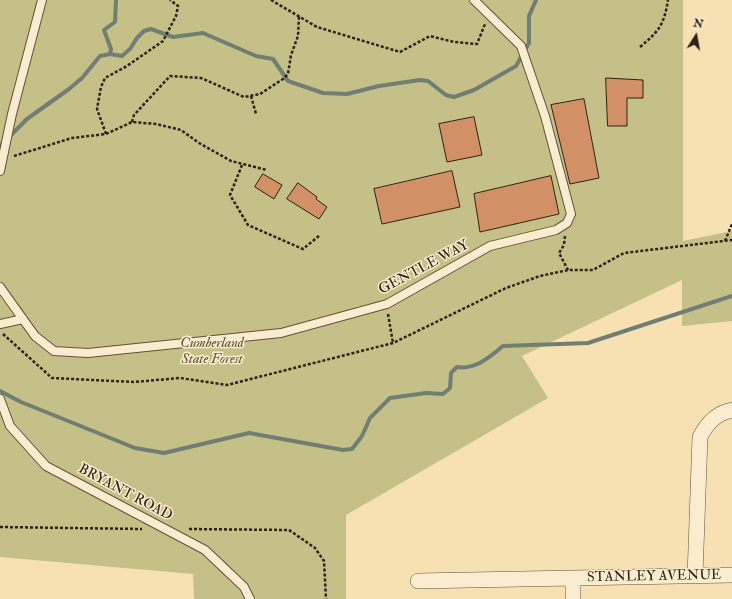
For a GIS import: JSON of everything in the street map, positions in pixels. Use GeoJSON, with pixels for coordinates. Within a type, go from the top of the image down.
{"type":"FeatureCollection","features":[{"type":"Feature","properties":{"kind":"street"},"geometry":{"type":"LineString","coordinates":[[695,576],[700,437],[705,426],[713,418],[732,410]]}},
{"type":"Feature","properties":{"kind":"street","name":"STANLEY AVENUE"},"geometry":{"type":"LineString","coordinates":[[573,599],[573,578],[732,576]]}},
{"type":"Feature","properties":{"kind":"street"},"geometry":{"type":"LineString","coordinates":[[418,581],[573,578]]}},
{"type":"Feature","properties":{"kind":"lane"},"geometry":{"type":"LineString","coordinates":[[0,171],[12,114],[42,0]]}},
{"type":"Feature","properties":{"kind":"lane"},"geometry":{"type":"LineString","coordinates":[[474,0],[489,13],[521,46],[545,116],[568,201],[571,214],[567,223]]}},
{"type":"Feature","properties":{"kind":"lane","name":"GENTLE WAY"},"geometry":{"type":"LineString","coordinates":[[0,286],[35,336],[54,351],[88,353],[281,333],[387,304],[490,246],[556,230],[567,223]]}},
{"type":"Feature","properties":{"kind":"lane"},"geometry":{"type":"LineString","coordinates":[[0,324],[23,319]]}},
{"type":"Feature","properties":{"kind":"lane","name":"BRYANT ROAD"},"geometry":{"type":"LineString","coordinates":[[0,399],[10,426],[46,466],[206,550],[244,587],[250,599]]}},
{"type":"Feature","properties":{"kind":"path"},"geometry":{"type":"LineString","coordinates":[[106,134],[97,109],[100,87],[105,78],[127,66],[163,41],[176,16],[178,6],[170,0]]}},
{"type":"Feature","properties":{"kind":"path"},"geometry":{"type":"LineString","coordinates":[[271,0],[317,27],[400,52],[430,36],[454,42],[477,44],[489,13]]}},
{"type":"Feature","properties":{"kind":"path"},"geometry":{"type":"LineString","coordinates":[[640,47],[654,35],[665,20],[668,0]]}},
{"type":"Feature","properties":{"kind":"path"},"geometry":{"type":"LineString","coordinates":[[132,122],[134,115],[170,76],[201,78],[244,97],[260,94],[288,74],[291,55],[298,36],[299,16]]}},
{"type":"Feature","properties":{"kind":"path"},"geometry":{"type":"LineString","coordinates":[[251,96],[256,114]]}},
{"type":"Feature","properties":{"kind":"path"},"geometry":{"type":"LineString","coordinates":[[3,156],[72,138],[106,134],[132,122],[156,124],[181,130],[199,143],[242,165],[267,170]]}},
{"type":"Feature","properties":{"kind":"path"},"geometry":{"type":"LineString","coordinates":[[242,165],[230,195],[248,225],[303,249],[320,234]]}},
{"type":"Feature","properties":{"kind":"path"},"geometry":{"type":"LineString","coordinates":[[567,223],[564,245],[558,253],[568,270]]}},
{"type":"Feature","properties":{"kind":"path"},"geometry":{"type":"LineString","coordinates":[[725,241],[732,224]]}},
{"type":"Feature","properties":{"kind":"path"},"geometry":{"type":"LineString","coordinates":[[0,330],[52,378],[134,382],[180,378],[227,385],[393,343],[506,288],[540,276],[568,270],[593,270],[624,253],[732,240]]}},
{"type":"Feature","properties":{"kind":"path"},"geometry":{"type":"LineString","coordinates":[[387,304],[393,343]]}},
{"type":"Feature","properties":{"kind":"green space","name":"Cumberland State Forest"},"geometry":{"type":"Polygon","coordinates":[[[0,0],[683,0],[683,241],[732,231],[732,321],[682,326],[682,280],[522,356],[548,398],[346,515],[346,599],[194,599],[193,574],[0,557],[0,0]],[[607,78],[608,126],[627,126],[627,98],[643,98],[643,80],[607,78]],[[584,99],[551,105],[570,183],[599,178],[584,99]],[[439,124],[447,162],[481,155],[439,124]],[[452,171],[374,189],[382,224],[460,207],[452,171]],[[551,177],[474,194],[480,232],[559,214],[551,177]]]}},
{"type":"Feature","properties":{"kind":"building"},"geometry":{"type":"Polygon","coordinates":[[[606,78],[643,80],[643,98],[627,98],[627,126],[608,126],[606,78]]]}},
{"type":"Feature","properties":{"kind":"building"},"geometry":{"type":"Polygon","coordinates":[[[584,99],[599,178],[570,184],[551,105],[584,99]]]}},
{"type":"Feature","properties":{"kind":"building"},"geometry":{"type":"Polygon","coordinates":[[[474,117],[482,155],[447,162],[439,124],[474,117]]]}},
{"type":"Feature","properties":{"kind":"building"},"geometry":{"type":"Polygon","coordinates":[[[452,171],[460,207],[382,224],[374,189],[452,171]]]}},
{"type":"Feature","properties":{"kind":"building"},"geometry":{"type":"Polygon","coordinates":[[[263,174],[282,185],[274,199],[255,187],[263,174]]]}},
{"type":"Feature","properties":{"kind":"building"},"geometry":{"type":"Polygon","coordinates":[[[551,176],[559,214],[480,232],[474,194],[551,176]]]}},
{"type":"Feature","properties":{"kind":"building"},"geometry":{"type":"Polygon","coordinates":[[[298,183],[317,197],[316,199],[327,207],[319,219],[287,199],[298,183]]]}},
{"type":"Feature","properties":{"kind":"waterway"},"geometry":{"type":"LineString","coordinates":[[0,146],[27,119],[82,78],[100,56],[110,54],[111,49],[104,30],[115,22],[116,0]]}},
{"type":"Feature","properties":{"kind":"waterway"},"geometry":{"type":"LineString","coordinates":[[110,54],[122,56],[130,49],[137,38],[144,31],[151,29],[173,37],[203,33],[256,56],[273,59],[288,81],[323,93],[347,94],[379,86],[420,80],[428,81],[446,95],[454,97],[474,90],[516,66],[529,43],[529,16],[536,0]]}},
{"type":"Feature","properties":{"kind":"waterway"},"geometry":{"type":"LineString","coordinates":[[0,391],[21,402],[135,448],[164,453],[249,433],[343,450],[352,449],[362,436],[370,418],[390,398],[426,393],[443,394],[450,388],[451,373],[457,367],[470,367],[476,365],[503,346],[588,343],[732,296]]}}]}
